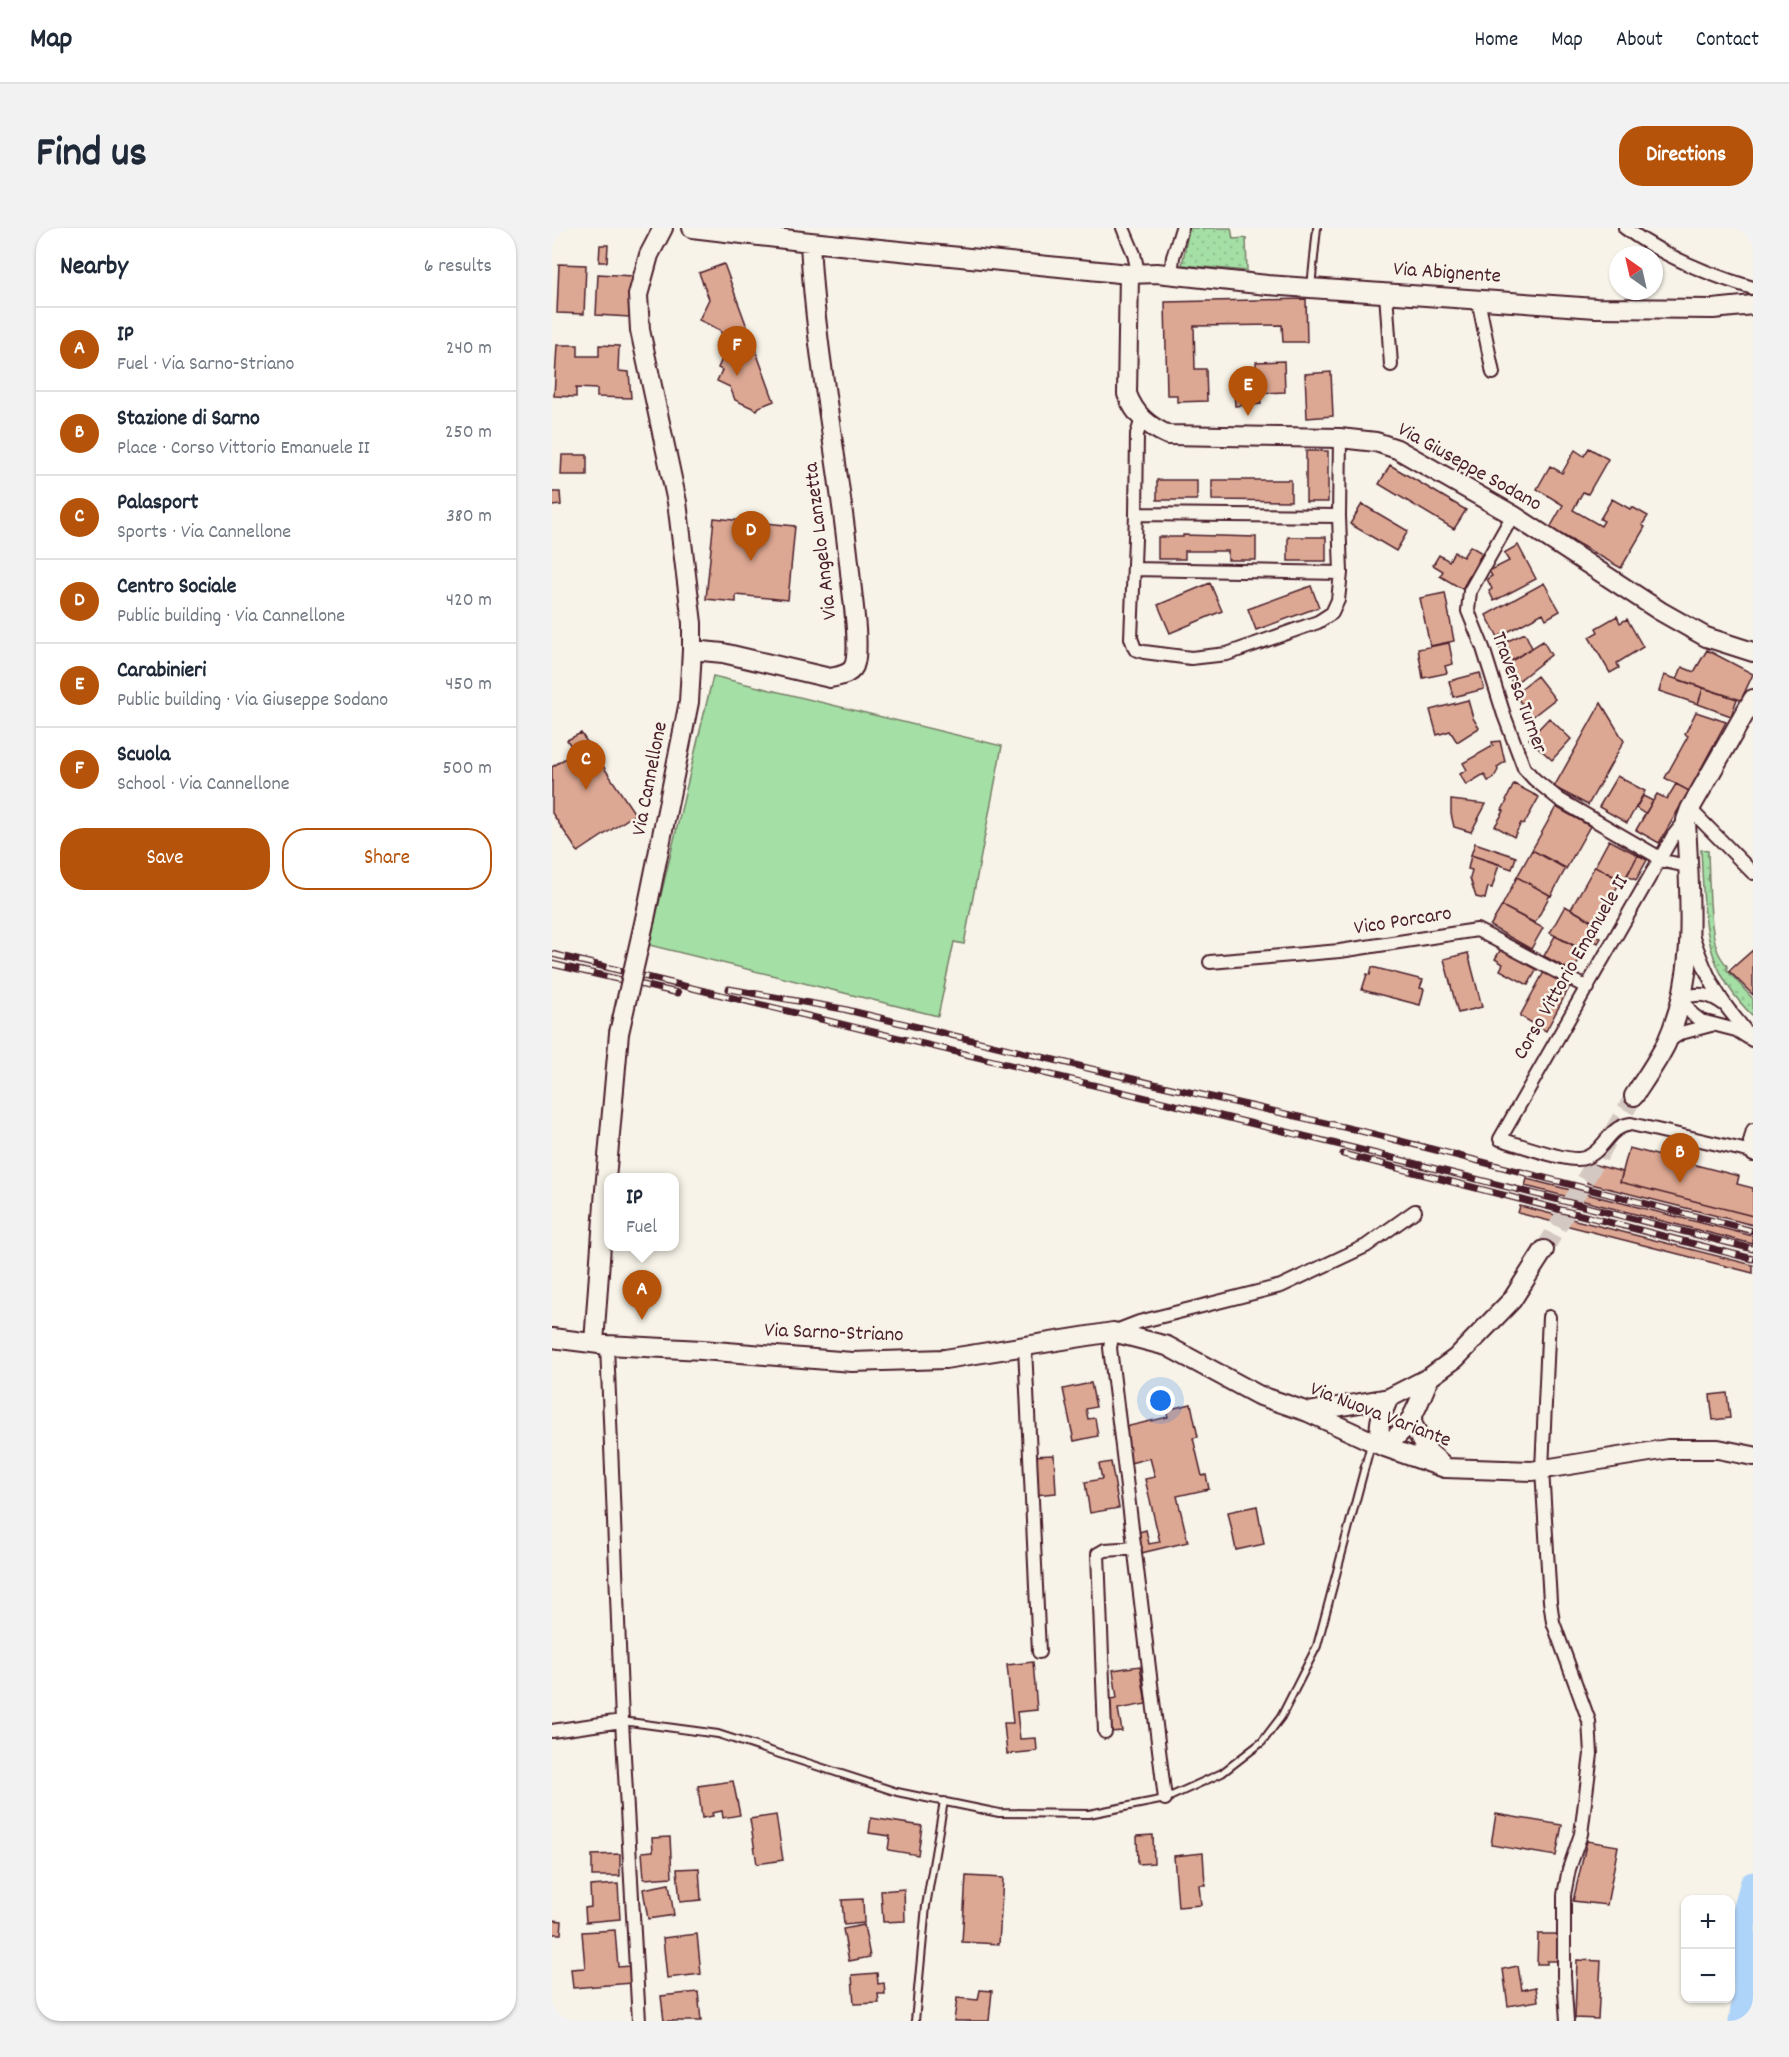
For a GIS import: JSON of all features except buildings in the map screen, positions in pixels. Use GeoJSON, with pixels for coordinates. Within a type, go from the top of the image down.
{"type":"FeatureCollection","features":[{"type":"Feature","properties":{"kind":"main road","name":"Via Cannellone"},"geometry":{"type":"LineString","coordinates":[[607,1173],[619,1033],[645,919],[689,702],[692,622],[677,502],[640,330],[638,295],[650,255],[663,228]]}},
{"type":"Feature","properties":{"kind":"main road","name":"Via Abignente"},"geometry":{"type":"LineString","coordinates":[[692,228],[810,242],[1311,288],[1596,308],[1713,309],[1753,305]]}},
{"type":"Feature","properties":{"kind":"main road","name":"Via Angelo Lanzetta"},"geometry":{"type":"LineString","coordinates":[[692,650],[723,653],[830,678],[848,674],[855,665],[857,645],[847,544],[821,351],[810,242]]}},
{"type":"Feature","properties":{"kind":"main road","name":"Via Giuseppe Sodano"},"geometry":{"type":"LineString","coordinates":[[1134,273],[1126,394],[1133,409],[1155,429],[1168,435],[1340,438],[1376,442],[1397,449],[1513,515],[1660,611],[1706,637],[1753,652]]}},
{"type":"Feature","properties":{"kind":"main road","name":"Corso Vittorio Emanuele II"},"geometry":{"type":"LineString","coordinates":[[1688,814],[1753,699]]}},
{"type":"Feature","properties":{"kind":"main road"},"geometry":{"type":"LineString","coordinates":[[1634,1096],[1666,1042],[1682,998],[1690,954],[1688,814]]}},
{"type":"Feature","properties":{"kind":"main road","name":"Via Cannellone"},"geometry":{"type":"LineString","coordinates":[[601,1344],[604,1228]]}},
{"type":"Feature","properties":{"kind":"main road"},"geometry":{"type":"LineString","coordinates":[[1308,1412],[1389,1398],[1430,1377],[1456,1358],[1512,1300],[1544,1250]]}},
{"type":"Feature","properties":{"kind":"main road","name":"Via Sarno-Striano"},"geometry":{"type":"LineString","coordinates":[[552,1338],[601,1344],[852,1362],[945,1359],[1113,1332]]}},
{"type":"Feature","properties":{"kind":"main road","name":"Via Nuova Variante"},"geometry":{"type":"LineString","coordinates":[[1113,1332],[1167,1346],[1258,1395],[1308,1412],[1377,1443],[1445,1468],[1532,1471],[1668,1449],[1718,1449],[1753,1456]]}},
{"type":"Feature","properties":{"kind":"main road"},"geometry":{"type":"LineString","coordinates":[[1389,1398],[1380,1418],[1377,1443],[1397,1438],[1411,1421],[1430,1377]]}},
{"type":"Feature","properties":{"kind":"main road"},"geometry":{"type":"LineString","coordinates":[[1411,1421],[1426,1450],[1445,1468]]}},
{"type":"Feature","properties":{"kind":"street"},"geometry":{"type":"LineString","coordinates":[[1123,228],[1134,254],[1134,273]]}},
{"type":"Feature","properties":{"kind":"street"},"geometry":{"type":"LineString","coordinates":[[1171,274],[1173,257],[1182,228]]}},
{"type":"Feature","properties":{"kind":"street"},"geometry":{"type":"LineString","coordinates":[[1625,228],[1642,241],[1696,267],[1753,288]]}},
{"type":"Feature","properties":{"kind":"street"},"geometry":{"type":"LineString","coordinates":[[1386,293],[1391,365]]}},
{"type":"Feature","properties":{"kind":"street"},"geometry":{"type":"LineString","coordinates":[[1479,299],[1492,373]]}},
{"type":"Feature","properties":{"kind":"street"},"geometry":{"type":"LineString","coordinates":[[1142,419],[1137,434],[1131,638],[1135,649],[1191,658],[1227,654],[1317,622],[1332,613],[1338,600],[1341,573],[1340,438]]}},
{"type":"Feature","properties":{"kind":"street"},"geometry":{"type":"LineString","coordinates":[[1136,514],[1339,516]]}},
{"type":"Feature","properties":{"kind":"street","name":"Traversa Turner"},"geometry":{"type":"LineString","coordinates":[[1513,515],[1470,591],[1468,611],[1524,768],[1560,801],[1660,859],[1688,866]]}},
{"type":"Feature","properties":{"kind":"street"},"geometry":{"type":"LineString","coordinates":[[1134,569],[1341,573]]}},
{"type":"Feature","properties":{"kind":"street"},"geometry":{"type":"LineString","coordinates":[[1688,814],[1753,873]]}},
{"type":"Feature","properties":{"kind":"street","name":"Corso Vittorio Emanuele II"},"geometry":{"type":"LineString","coordinates":[[1688,814],[1673,836],[1500,1139],[1567,1158],[1582,1159],[1597,1150],[1616,1129],[1622,1125],[1631,1124],[1752,1153]]}},
{"type":"Feature","properties":{"kind":"street"},"geometry":{"type":"LineString","coordinates":[[1690,929],[1701,962],[1725,1005],[1741,1023],[1752,1041]]}},
{"type":"Feature","properties":{"kind":"street","name":"Vico Porcaro"},"geometry":{"type":"LineString","coordinates":[[1210,962],[1340,951],[1477,930],[1588,988]]}},
{"type":"Feature","properties":{"kind":"street"},"geometry":{"type":"LineString","coordinates":[[1725,1005],[1705,994],[1694,994],[1682,998],[1692,1014],[1701,1021],[1737,1030],[1752,1041]]}},
{"type":"Feature","properties":{"kind":"street"},"geometry":{"type":"LineString","coordinates":[[1666,1042],[1681,1033],[1712,1025]]}},
{"type":"Feature","properties":{"kind":"street"},"geometry":{"type":"LineString","coordinates":[[1752,1153],[1750,1142],[1753,1130]]}},
{"type":"Feature","properties":{"kind":"street"},"geometry":{"type":"LineString","coordinates":[[1165,1798],[1110,1348],[1113,1332],[1139,1322],[1281,1286],[1366,1246],[1415,1211]]}},
{"type":"Feature","properties":{"kind":"street"},"geometry":{"type":"LineString","coordinates":[[1549,1317],[1542,1469],[1553,1623],[1589,1721],[1591,1754],[1581,1834],[1569,1869],[1564,1895],[1564,1976],[1567,2021]]}},
{"type":"Feature","properties":{"kind":"street"},"geometry":{"type":"LineString","coordinates":[[601,1344],[639,2021]]}},
{"type":"Feature","properties":{"kind":"street"},"geometry":{"type":"LineString","coordinates":[[1025,1347],[1039,1652]]}},
{"type":"Feature","properties":{"kind":"street"},"geometry":{"type":"LineString","coordinates":[[1105,1732],[1098,1554],[1105,1550],[1135,1548]]}},
{"type":"Feature","properties":{"kind":"street"},"geometry":{"type":"LineString","coordinates":[[552,1731],[622,1721]]}},
{"type":"Feature","properties":{"kind":"lane"},"geometry":{"type":"LineString","coordinates":[[1311,288],[1317,228]]}},
{"type":"Feature","properties":{"kind":"lane"},"geometry":{"type":"LineString","coordinates":[[622,1721],[718,1734],[897,1792],[999,1813],[1089,1814],[1165,1798],[1222,1773],[1262,1742],[1281,1718],[1317,1646],[1377,1443]]}},
{"type":"Feature","properties":{"kind":"lane"},"geometry":{"type":"LineString","coordinates":[[915,2021],[926,1906],[944,1802]]}},
{"type":"Feature","properties":{"kind":"green space"},"geometry":{"type":"Polygon","coordinates":[[[1189,228],[1231,228],[1233,239],[1246,238],[1247,271],[1182,265],[1189,228]]]}},
{"type":"Feature","properties":{"kind":"green space"},"geometry":{"type":"Polygon","coordinates":[[[713,676],[1002,746],[964,944],[954,942],[938,1016],[649,945],[713,676]]]}},
{"type":"Feature","properties":{"kind":"green space"},"geometry":{"type":"Polygon","coordinates":[[[1701,850],[1708,851],[1710,904],[1716,945],[1727,970],[1753,999],[1753,1016],[1736,997],[1715,959],[1706,919],[1701,850]]]}},
{"type":"Feature","properties":{"kind":"waterway"},"geometry":{"type":"LineString","coordinates":[[1742,2021],[1747,1989],[1742,1927],[1753,1885]]}},
{"type":"Feature","properties":{"kind":"tunnel"},"geometry":{"type":"LineString","coordinates":[[1544,1250],[1634,1096]]}},
{"type":"Feature","properties":{"kind":"railway"},"geometry":{"type":"LineString","coordinates":[[552,954],[1353,1148],[1753,1249]]}},
{"type":"Feature","properties":{"kind":"railway"},"geometry":{"type":"LineString","coordinates":[[552,964],[678,993]]}},
{"type":"Feature","properties":{"kind":"railway"},"geometry":{"type":"LineString","coordinates":[[729,989],[843,1009],[1361,1131],[1753,1231]]}},
{"type":"Feature","properties":{"kind":"railway"},"geometry":{"type":"LineString","coordinates":[[1343,1154],[1753,1259]]}},
{"type":"Feature","properties":{"kind":"place","name":"Scuola"},"geometry":{"type":"Point","coordinates":[737,376]}},
{"type":"Feature","properties":{"kind":"place","name":"Carabinieri"},"geometry":{"type":"Point","coordinates":[1248,416]}},
{"type":"Feature","properties":{"kind":"place","name":"Centro Sociale"},"geometry":{"type":"Point","coordinates":[751,561]}},
{"type":"Feature","properties":{"kind":"place","name":"Palasport"},"geometry":{"type":"Point","coordinates":[586,790]}},
{"type":"Feature","properties":{"kind":"place","name":"Stazione di Sarno"},"geometry":{"type":"Point","coordinates":[1680,1183]}},
{"type":"Feature","properties":{"kind":"place","name":"IP"},"geometry":{"type":"Point","coordinates":[642,1320]}}]}
